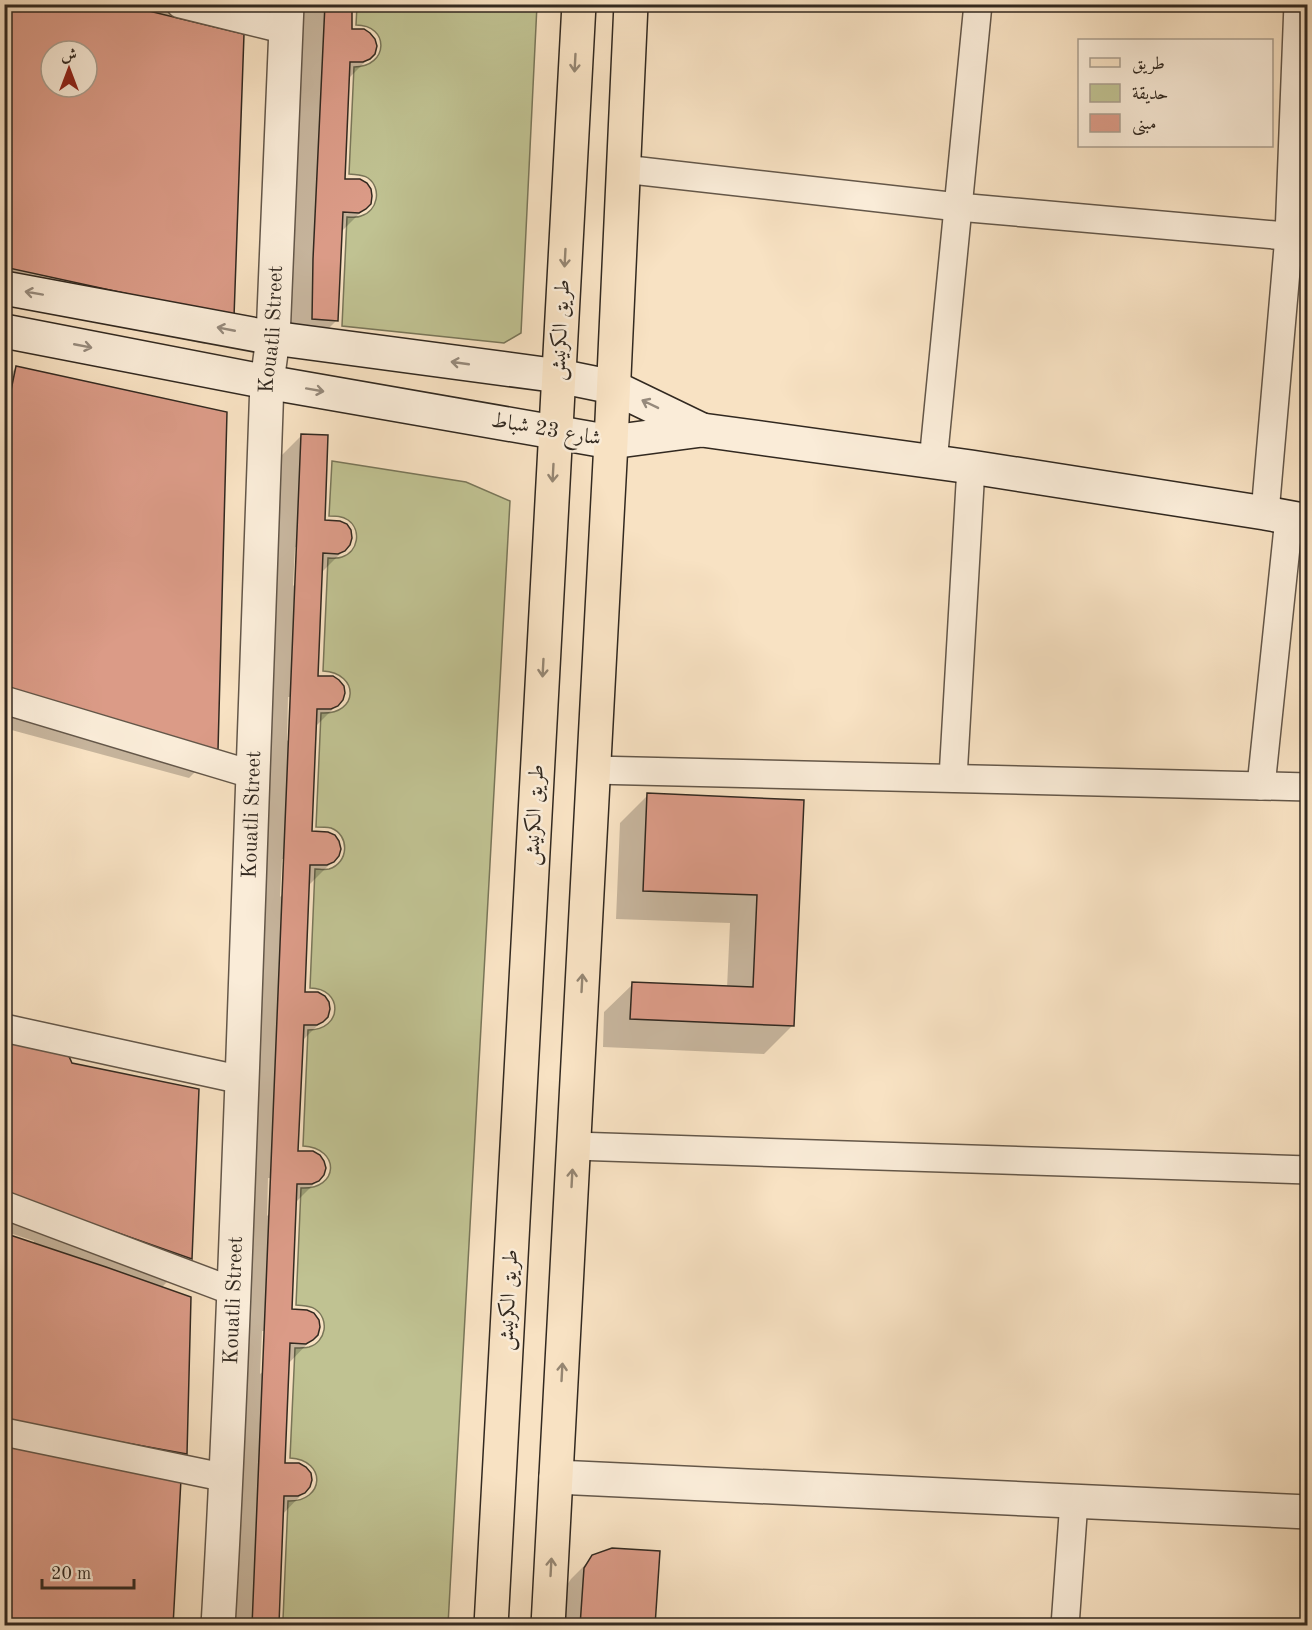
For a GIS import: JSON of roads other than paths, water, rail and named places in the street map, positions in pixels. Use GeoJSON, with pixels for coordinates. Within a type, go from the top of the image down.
{"type":"FeatureCollection","features":[{"type":"Feature","properties":{"kind":"main road","name":"طريق الكرنيش"},"geometry":{"type":"LineString","coordinates":[[491,1626],[579,4]]}},
{"type":"Feature","properties":{"kind":"main road"},"geometry":{"type":"LineString","coordinates":[[548,1626],[632,4]]}},
{"type":"Feature","properties":{"kind":"street"},"geometry":{"type":"LineString","coordinates":[[180,4],[287,17]]}},
{"type":"Feature","properties":{"kind":"street"},"geometry":{"type":"LineString","coordinates":[[933,462],[978,4]]}},
{"type":"Feature","properties":{"kind":"street"},"geometry":{"type":"LineString","coordinates":[[1261,786],[1287,517],[1298,237],[1298,4]]}},
{"type":"Feature","properties":{"kind":"street","name":"Kouatli Street"},"geometry":{"type":"LineString","coordinates":[[218,1626],[235,1292],[267,382],[273,338],[287,17]]}},
{"type":"Feature","properties":{"kind":"street"},"geometry":{"type":"LineString","coordinates":[[623,169],[958,207],[1298,237]]}},
{"type":"Feature","properties":{"kind":"street"},"geometry":{"type":"LineString","coordinates":[[4,288],[273,338],[559,376],[613,387],[702,430],[971,467],[1287,517]]}},
{"type":"Feature","properties":{"kind":"street","name":"شارع 23 شباط"},"geometry":{"type":"LineString","coordinates":[[4,331],[267,382],[611,442],[702,430]]}},
{"type":"Feature","properties":{"kind":"street"},"geometry":{"type":"LineString","coordinates":[[953,778],[971,467]]}},
{"type":"Feature","properties":{"kind":"street"},"geometry":{"type":"LineString","coordinates":[[4,700],[254,775]]}},
{"type":"Feature","properties":{"kind":"street"},"geometry":{"type":"LineString","coordinates":[[594,770],[1308,787]]}},
{"type":"Feature","properties":{"kind":"street"},"geometry":{"type":"LineString","coordinates":[[4,1028],[242,1080]]}},
{"type":"Feature","properties":{"kind":"street"},"geometry":{"type":"LineString","coordinates":[[574,1146],[1308,1170]]}},
{"type":"Feature","properties":{"kind":"street"},"geometry":{"type":"LineString","coordinates":[[4,1205],[235,1292]]}},
{"type":"Feature","properties":{"kind":"street"},"geometry":{"type":"LineString","coordinates":[[4,1432],[227,1478]]}},
{"type":"Feature","properties":{"kind":"street"},"geometry":{"type":"LineString","coordinates":[[556,1477],[1308,1512]]}},
{"type":"Feature","properties":{"kind":"street"},"geometry":{"type":"LineString","coordinates":[[1065,1626],[1074,1501]]}}]}
